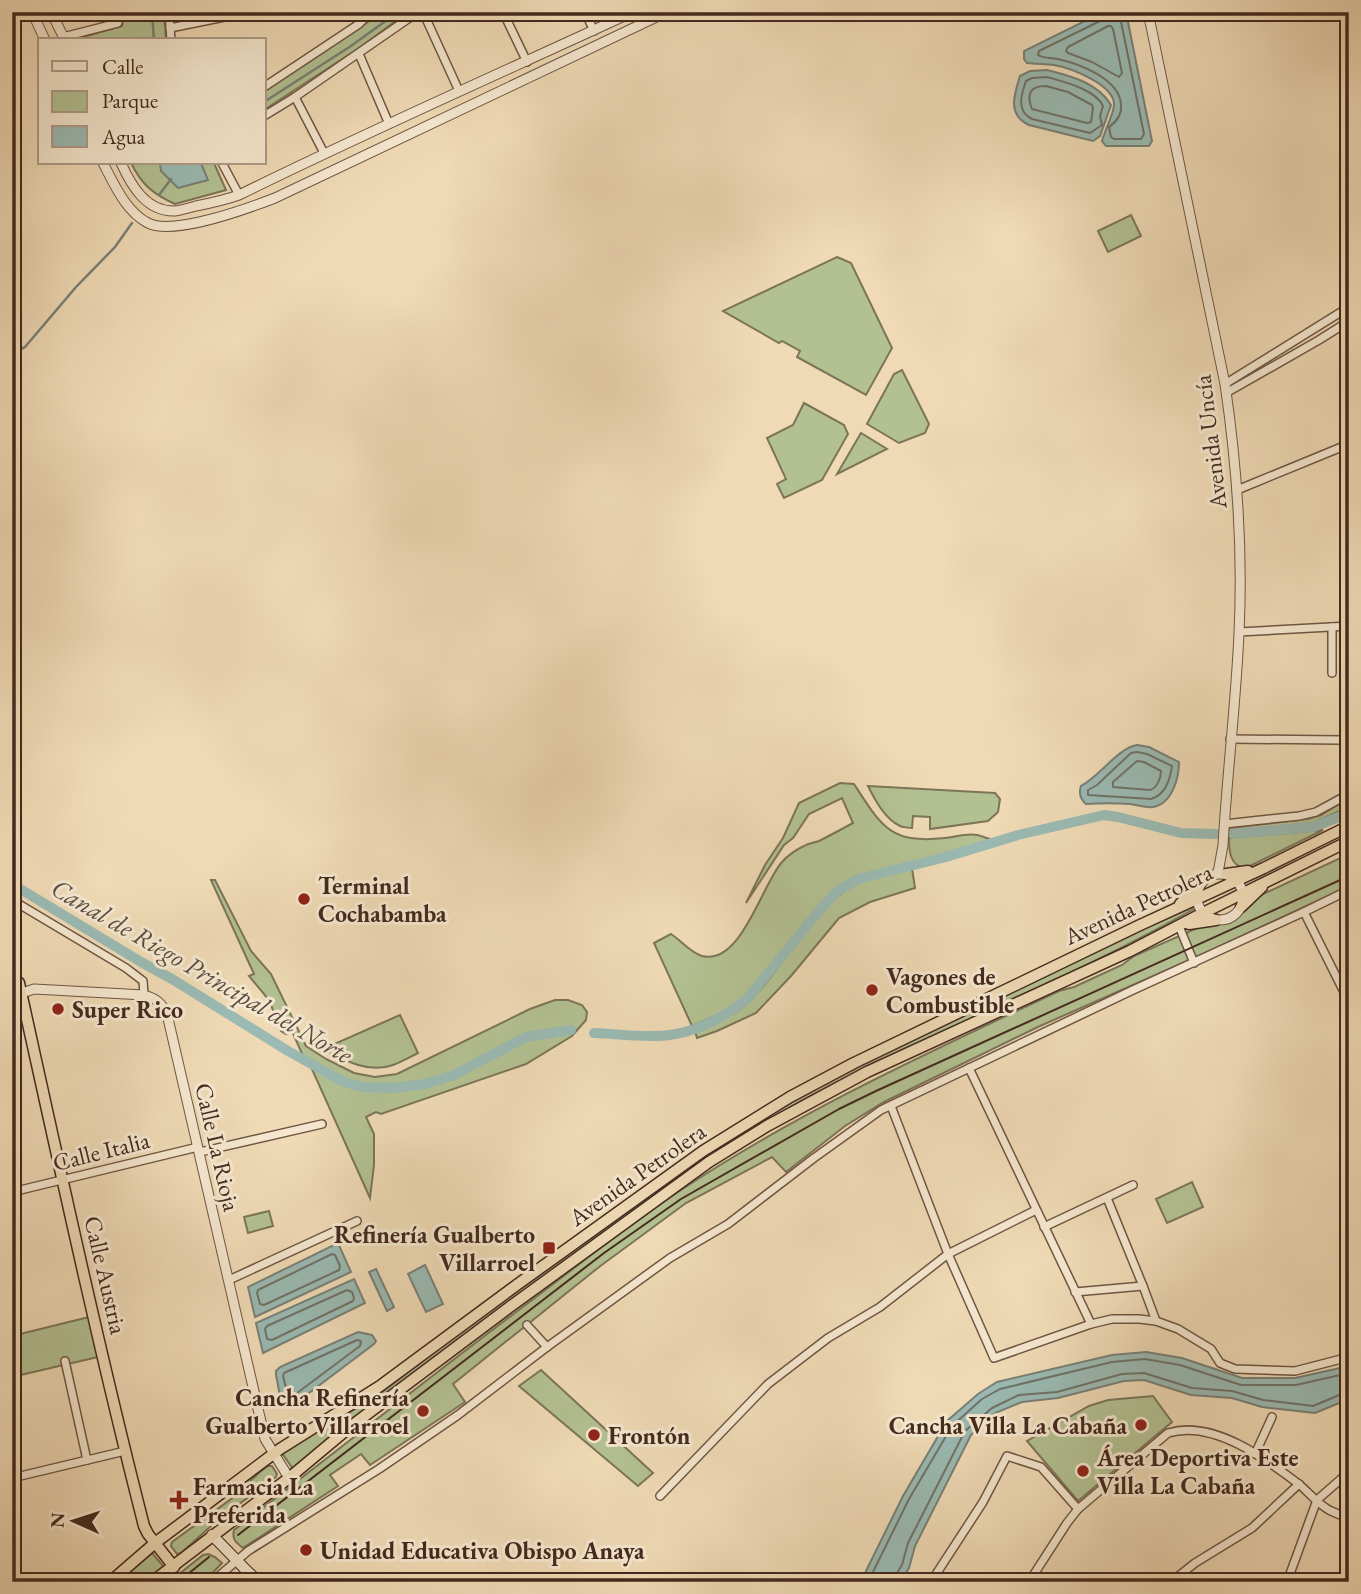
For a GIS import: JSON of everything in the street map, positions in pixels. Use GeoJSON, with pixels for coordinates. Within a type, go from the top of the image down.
{"type":"FeatureCollection","features":[{"type":"Feature","properties":{"kind":"highway"},"geometry":{"type":"LineString","coordinates":[[1222,874],[1264,868],[1349,826]]}},
{"type":"Feature","properties":{"kind":"highway","name":"Avenida Petrolera"},"geometry":{"type":"LineString","coordinates":[[152,1582],[289,1478],[350,1427],[562,1268],[709,1162],[767,1126],[867,1072],[1130,951],[1349,841]]}},
{"type":"Feature","properties":{"kind":"highway","name":"Avenida Petrolera"},"geometry":{"type":"LineString","coordinates":[[110,1582],[155,1543],[274,1454],[380,1387],[703,1151],[790,1097],[854,1063],[1264,868]]}},
{"type":"Feature","properties":{"kind":"highway"},"geometry":{"type":"LineString","coordinates":[[1241,907],[1268,880]]}},
{"type":"Feature","properties":{"kind":"highway"},"geometry":{"type":"LineString","coordinates":[[1174,910],[1200,884]]}},
{"type":"Feature","properties":{"kind":"highway"},"geometry":{"type":"LineString","coordinates":[[1179,926],[1216,920]]}},
{"type":"Feature","properties":{"kind":"highway","name":"Calle Austria"},"geometry":{"type":"LineString","coordinates":[[16,988],[144,1526],[174,1567]]}},
{"type":"Feature","properties":{"kind":"main road"},"geometry":{"type":"LineString","coordinates":[[212,1535],[259,1582]]}},
{"type":"Feature","properties":{"kind":"street"},"geometry":{"type":"LineString","coordinates":[[32,12],[44,38]]}},
{"type":"Feature","properties":{"kind":"street"},"geometry":{"type":"LineString","coordinates":[[51,12],[64,38]]}},
{"type":"Feature","properties":{"kind":"street"},"geometry":{"type":"LineString","coordinates":[[67,38],[118,23],[118,12]]}},
{"type":"Feature","properties":{"kind":"street"},"geometry":{"type":"LineString","coordinates":[[171,38],[169,13],[181,12]]}},
{"type":"Feature","properties":{"kind":"street"},"geometry":{"type":"LineString","coordinates":[[170,28],[249,12]]}},
{"type":"Feature","properties":{"kind":"street"},"geometry":{"type":"LineString","coordinates":[[266,86],[359,24],[371,12]]}},
{"type":"Feature","properties":{"kind":"street"},"geometry":{"type":"LineString","coordinates":[[266,115],[420,12],[459,91]]}},
{"type":"Feature","properties":{"kind":"street"},"geometry":{"type":"LineString","coordinates":[[503,12],[527,62]]}},
{"type":"Feature","properties":{"kind":"street"},"geometry":{"type":"LineString","coordinates":[[585,12],[594,30]]}},
{"type":"Feature","properties":{"kind":"street"},"geometry":{"type":"LineString","coordinates":[[122,164],[128,178],[142,197],[163,210],[176,211],[222,201],[633,12]]}},
{"type":"Feature","properties":{"kind":"street"},"geometry":{"type":"LineString","coordinates":[[105,167],[117,190],[136,215],[160,228],[239,212],[275,198],[667,12]]}},
{"type":"Feature","properties":{"kind":"street","name":"Avenida Uncía"},"geometry":{"type":"LineString","coordinates":[[1148,12],[1226,388],[1237,490],[1239,632],[1221,858],[1222,874]]}},
{"type":"Feature","properties":{"kind":"street"},"geometry":{"type":"LineString","coordinates":[[359,54],[389,124]]}},
{"type":"Feature","properties":{"kind":"street"},"geometry":{"type":"LineString","coordinates":[[295,97],[324,153]]}},
{"type":"Feature","properties":{"kind":"street"},"geometry":{"type":"LineString","coordinates":[[223,164],[239,195]]}},
{"type":"Feature","properties":{"kind":"street"},"geometry":{"type":"LineString","coordinates":[[1226,388],[1349,307]]}},
{"type":"Feature","properties":{"kind":"street"},"geometry":{"type":"LineString","coordinates":[[1226,388],[1319,340],[1349,321]]}},
{"type":"Feature","properties":{"kind":"street"},"geometry":{"type":"LineString","coordinates":[[1237,490],[1349,444]]}},
{"type":"Feature","properties":{"kind":"street"},"geometry":{"type":"LineString","coordinates":[[1239,632],[1349,626]]}},
{"type":"Feature","properties":{"kind":"street"},"geometry":{"type":"LineString","coordinates":[[1332,627],[1332,673]]}},
{"type":"Feature","properties":{"kind":"street"},"geometry":{"type":"LineString","coordinates":[[1230,739],[1341,740],[1348,747]]}},
{"type":"Feature","properties":{"kind":"street"},"geometry":{"type":"LineString","coordinates":[[1224,824],[1316,813],[1349,794]]}},
{"type":"Feature","properties":{"kind":"street"},"geometry":{"type":"LineString","coordinates":[[1222,874],[1237,880],[1243,893],[1241,907],[1231,917],[1216,920],[1203,913],[1197,900],[1200,884],[1205,878],[1222,874]]}},
{"type":"Feature","properties":{"kind":"street"},"geometry":{"type":"LineString","coordinates":[[212,1582],[248,1551],[458,1415],[670,1258],[728,1224],[881,1110],[1349,890]]}},
{"type":"Feature","properties":{"kind":"street","name":"Calle La Rioja"},"geometry":{"type":"LineString","coordinates":[[12,900],[126,968],[143,981],[144,995],[154,997],[167,1014],[265,1439],[289,1478]]}},
{"type":"Feature","properties":{"kind":"street"},"geometry":{"type":"LineString","coordinates":[[1304,912],[1349,1002]]}},
{"type":"Feature","properties":{"kind":"street"},"geometry":{"type":"LineString","coordinates":[[1179,926],[1194,963]]}},
{"type":"Feature","properties":{"kind":"street"},"geometry":{"type":"LineString","coordinates":[[16,988],[144,995]]}},
{"type":"Feature","properties":{"kind":"street"},"geometry":{"type":"LineString","coordinates":[[969,1068],[1091,1324]]}},
{"type":"Feature","properties":{"kind":"street"},"geometry":{"type":"LineString","coordinates":[[891,1106],[948,1254],[994,1358],[1112,1319],[1156,1321],[1178,1329],[1211,1349],[1220,1363],[1236,1369],[1295,1371],[1349,1357]]}},
{"type":"Feature","properties":{"kind":"street","name":"Calle Italia"},"geometry":{"type":"LineString","coordinates":[[12,1192],[322,1124]]}},
{"type":"Feature","properties":{"kind":"street"},"geometry":{"type":"LineString","coordinates":[[1044,1227],[1133,1185]]}},
{"type":"Feature","properties":{"kind":"street"},"geometry":{"type":"LineString","coordinates":[[1107,1198],[1156,1321]]}},
{"type":"Feature","properties":{"kind":"street"},"geometry":{"type":"LineString","coordinates":[[660,1496],[768,1384],[828,1338],[880,1307],[948,1254],[1036,1210]]}},
{"type":"Feature","properties":{"kind":"street"},"geometry":{"type":"LineString","coordinates":[[229,1280],[356,1221]]}},
{"type":"Feature","properties":{"kind":"street"},"geometry":{"type":"LineString","coordinates":[[1075,1292],[1143,1286]]}},
{"type":"Feature","properties":{"kind":"street"},"geometry":{"type":"LineString","coordinates":[[527,1325],[547,1347]]}},
{"type":"Feature","properties":{"kind":"street"},"geometry":{"type":"LineString","coordinates":[[65,1361],[87,1460]]}},
{"type":"Feature","properties":{"kind":"street"},"geometry":{"type":"LineString","coordinates":[[1255,1454],[1272,1417]]}},
{"type":"Feature","properties":{"kind":"street"},"geometry":{"type":"LineString","coordinates":[[1029,1582],[1078,1509],[1168,1433],[1179,1430],[1194,1430],[1225,1437],[1299,1485],[1327,1509],[1349,1518]]}},
{"type":"Feature","properties":{"kind":"street"},"geometry":{"type":"LineString","coordinates":[[12,1478],[125,1451]]}},
{"type":"Feature","properties":{"kind":"street"},"geometry":{"type":"LineString","coordinates":[[931,1582],[983,1502],[1007,1457],[1041,1467],[1078,1509]]}},
{"type":"Feature","properties":{"kind":"street"},"geometry":{"type":"LineString","coordinates":[[1287,1582],[1317,1500],[1349,1472]]}},
{"type":"Feature","properties":{"kind":"street"},"geometry":{"type":"LineString","coordinates":[[1171,1582],[1195,1563],[1252,1528],[1299,1485]]}},
{"type":"Feature","properties":{"kind":"green space"},"geometry":{"type":"Polygon","coordinates":[[[124,12],[164,12],[166,38],[80,38],[122,26],[124,12]]]}},
{"type":"Feature","properties":{"kind":"green space"},"geometry":{"type":"Polygon","coordinates":[[[379,12],[408,12],[359,48],[266,109],[266,90],[379,12]]]}},
{"type":"Feature","properties":{"kind":"green space"},"geometry":{"type":"Polygon","coordinates":[[[132,164],[214,164],[226,190],[175,204],[149,188],[132,164]]]}},
{"type":"Feature","properties":{"kind":"green space"},"geometry":{"type":"Polygon","coordinates":[[[1131,215],[1141,236],[1108,252],[1098,231],[1131,215]]]}},
{"type":"Feature","properties":{"kind":"green space"},"geometry":{"type":"Polygon","coordinates":[[[837,257],[851,263],[892,348],[866,395],[797,357],[800,351],[782,341],[779,343],[723,311],[837,257]]]}},
{"type":"Feature","properties":{"kind":"green space"},"geometry":{"type":"Polygon","coordinates":[[[902,370],[929,424],[925,433],[899,443],[867,424],[894,374],[902,370]]]}},
{"type":"Feature","properties":{"kind":"green space"},"geometry":{"type":"Polygon","coordinates":[[[804,403],[844,425],[848,434],[822,480],[784,498],[777,484],[786,479],[767,438],[793,425],[804,403]]]}},
{"type":"Feature","properties":{"kind":"green space"},"geometry":{"type":"Polygon","coordinates":[[[861,433],[887,449],[837,474],[861,433]]]}},
{"type":"Feature","properties":{"kind":"green space"},"geometry":{"type":"Polygon","coordinates":[[[840,783],[854,784],[881,822],[899,835],[926,839],[979,835],[993,840],[855,877],[839,887],[820,905],[747,995],[731,1009],[692,1026],[654,943],[671,934],[702,956],[716,956],[728,949],[749,921],[774,873],[784,860],[801,847],[853,823],[842,798],[809,814],[793,838],[784,845],[746,903],[765,865],[783,838],[799,803],[840,783]]]}},
{"type":"Feature","properties":{"kind":"green space"},"geometry":{"type":"Polygon","coordinates":[[[868,786],[995,793],[1000,799],[998,812],[988,821],[930,829],[930,817],[913,816],[910,828],[895,823],[885,814],[868,786]]]}},
{"type":"Feature","properties":{"kind":"green space"},"geometry":{"type":"Polygon","coordinates":[[[1349,798],[1349,807],[1313,823],[1229,832],[1229,828],[1308,819],[1321,815],[1349,798]]]}},
{"type":"Feature","properties":{"kind":"green space"},"geometry":{"type":"Polygon","coordinates":[[[1323,830],[1246,868],[1237,865],[1230,853],[1229,838],[1323,830]]]}},
{"type":"Feature","properties":{"kind":"green space"},"geometry":{"type":"Polygon","coordinates":[[[1349,854],[1349,886],[1040,1026],[884,1102],[845,1126],[786,1172],[772,1157],[686,1203],[599,1267],[453,1384],[465,1402],[370,1465],[361,1454],[330,1475],[338,1486],[243,1548],[235,1540],[234,1530],[463,1352],[645,1215],[726,1161],[819,1108],[914,1060],[1059,991],[1122,965],[1134,956],[1204,925],[1221,924],[1240,915],[1261,895],[1349,854]]]}},
{"type":"Feature","properties":{"kind":"green space"},"geometry":{"type":"Polygon","coordinates":[[[912,868],[915,888],[870,902],[839,918],[756,1013],[697,1038],[695,1031],[738,1011],[757,993],[810,925],[839,895],[861,881],[912,868]]]}},
{"type":"Feature","properties":{"kind":"green space"},"geometry":{"type":"Polygon","coordinates":[[[211,880],[215,880],[251,951],[271,974],[306,1046],[354,1073],[375,1077],[397,1074],[530,1009],[555,1000],[568,1000],[582,1005],[587,1012],[586,1020],[572,1036],[526,1064],[366,1117],[374,1134],[370,1198],[307,1058],[303,1056],[292,1031],[286,1034],[281,1031],[269,1000],[249,976],[254,974],[211,880]]]}},
{"type":"Feature","properties":{"kind":"green space"},"geometry":{"type":"Polygon","coordinates":[[[1193,907],[1194,909],[1109,954],[863,1069],[775,1116],[687,1173],[538,1280],[397,1386],[293,1469],[282,1453],[377,1396],[494,1307],[703,1156],[759,1121],[834,1078],[1137,931],[1193,907]]]}},
{"type":"Feature","properties":{"kind":"green space"},"geometry":{"type":"Polygon","coordinates":[[[400,1015],[418,1053],[393,1065],[366,1067],[323,1049],[400,1015]]]}},
{"type":"Feature","properties":{"kind":"green space"},"geometry":{"type":"Polygon","coordinates":[[[1192,1182],[1203,1207],[1167,1223],[1156,1199],[1192,1182]]]}},
{"type":"Feature","properties":{"kind":"green space"},"geometry":{"type":"Polygon","coordinates":[[[269,1211],[273,1226],[248,1233],[244,1217],[269,1211]]]}},
{"type":"Feature","properties":{"kind":"green space"},"geometry":{"type":"Polygon","coordinates":[[[89,1317],[98,1357],[12,1377],[12,1336],[89,1317]]]}},
{"type":"Feature","properties":{"kind":"green space","name":"Frontón"},"geometry":{"type":"Polygon","coordinates":[[[541,1370],[653,1473],[638,1486],[519,1386],[541,1370]]]}},
{"type":"Feature","properties":{"kind":"green space","name":"Área Deportiva Este Villa La Cabaña"},"geometry":{"type":"Polygon","coordinates":[[[1153,1396],[1172,1422],[1078,1501],[1027,1441],[1089,1406],[1108,1400],[1153,1396]]]}},
{"type":"Feature","properties":{"kind":"green space"},"geometry":{"type":"Polygon","coordinates":[[[268,1466],[272,1466],[276,1477],[177,1554],[171,1546],[172,1542],[231,1499],[268,1466]]]}},
{"type":"Feature","properties":{"kind":"green space"},"geometry":{"type":"Polygon","coordinates":[[[152,1553],[164,1567],[143,1582],[118,1582],[152,1553]]]}},
{"type":"Feature","properties":{"kind":"green space"},"geometry":{"type":"Polygon","coordinates":[[[208,1554],[222,1563],[204,1582],[169,1582],[203,1555],[208,1554]]]}},
{"type":"Feature","properties":{"kind":"water"},"geometry":{"type":"Polygon","coordinates":[[[1103,12],[1126,12],[1152,141],[1149,146],[1106,146],[1102,141],[1114,105],[1107,91],[1100,84],[1071,70],[1054,65],[1027,63],[1024,59],[1024,51],[1103,12]]]}},
{"type":"Feature","properties":{"kind":"water"},"geometry":{"type":"Polygon","coordinates":[[[1047,70],[1083,82],[1106,97],[1111,105],[1100,136],[1093,141],[1029,125],[1017,116],[1014,97],[1020,76],[1030,71],[1047,70]]]}},
{"type":"Feature","properties":{"kind":"water"},"geometry":{"type":"Polygon","coordinates":[[[160,164],[201,164],[208,180],[178,188],[161,171],[160,164]]]}},
{"type":"Feature","properties":{"kind":"water"},"geometry":{"type":"Polygon","coordinates":[[[1137,745],[1149,747],[1179,762],[1178,775],[1170,796],[1160,805],[1150,807],[1086,804],[1080,795],[1081,786],[1123,751],[1137,745]]]}},
{"type":"Feature","properties":{"kind":"water"},"geometry":{"type":"Polygon","coordinates":[[[338,1243],[351,1272],[255,1317],[248,1287],[338,1243]]]}},
{"type":"Feature","properties":{"kind":"water"},"geometry":{"type":"Polygon","coordinates":[[[425,1265],[443,1304],[426,1312],[408,1274],[425,1265]]]}},
{"type":"Feature","properties":{"kind":"water"},"geometry":{"type":"Polygon","coordinates":[[[376,1269],[394,1307],[387,1311],[369,1272],[376,1269]]]}},
{"type":"Feature","properties":{"kind":"water"},"geometry":{"type":"Polygon","coordinates":[[[354,1279],[365,1303],[263,1353],[256,1323],[354,1279]]]}},
{"type":"Feature","properties":{"kind":"water"},"geometry":{"type":"Polygon","coordinates":[[[358,1332],[372,1335],[376,1341],[293,1405],[281,1401],[276,1375],[280,1367],[358,1332]]]}},
{"type":"Feature","properties":{"kind":"water"},"geometry":{"type":"Polygon","coordinates":[[[1146,1352],[1182,1358],[1242,1378],[1295,1378],[1349,1366],[1349,1399],[1315,1413],[1262,1407],[1232,1398],[1191,1395],[1144,1380],[1124,1381],[1058,1398],[1022,1402],[995,1413],[971,1435],[915,1546],[909,1568],[900,1582],[859,1582],[903,1496],[947,1421],[978,1394],[997,1382],[1112,1355],[1146,1352]]]}},
{"type":"Feature","properties":{"kind":"waterway"},"geometry":{"type":"LineString","coordinates":[[152,12],[154,38]]}},
{"type":"Feature","properties":{"kind":"waterway"},"geometry":{"type":"LineString","coordinates":[[266,101],[398,12]]}},
{"type":"Feature","properties":{"kind":"waterway"},"geometry":{"type":"LineString","coordinates":[[159,195],[171,179]]}},
{"type":"Feature","properties":{"kind":"waterway"},"geometry":{"type":"LineString","coordinates":[[12,353],[25,347],[76,287],[115,247],[132,223]]}},
{"type":"Feature","properties":{"kind":"waterway","name":"Canal de Riego Principal del Norte"},"geometry":{"type":"LineString","coordinates":[[1233,834],[1313,827],[1349,813]]}},
{"type":"Feature","properties":{"kind":"waterway","name":"Canal de Riego Principal del Norte"},"geometry":{"type":"LineString","coordinates":[[594,1033],[670,1035],[691,1030],[721,1017],[748,998],[837,891],[858,879],[946,857],[1018,835],[1104,815],[1181,833],[1216,834]]}},
{"type":"Feature","properties":{"kind":"waterway","name":"Canal de Riego Principal del Norte"},"geometry":{"type":"LineString","coordinates":[[12,884],[288,1051],[344,1082],[362,1087],[394,1088],[425,1084],[454,1075],[526,1037],[571,1030]]}},
{"type":"Feature","properties":{"kind":"tram line"},"geometry":{"type":"LineString","coordinates":[[238,1535],[604,1253],[681,1199],[839,1109],[876,1091],[1349,876]]}},
{"type":"Feature","properties":{"kind":"tram line"},"geometry":{"type":"LineString","coordinates":[[178,1582],[209,1557]]}},
{"type":"Feature","properties":{"kind":"place","name":"Terminal Cochabamba"},"geometry":{"type":"Point","coordinates":[304,899]}},
{"type":"Feature","properties":{"kind":"place","name":"Vagones de Combustible"},"geometry":{"type":"Point","coordinates":[872,990]}},
{"type":"Feature","properties":{"kind":"place","name":"Super Rico"},"geometry":{"type":"Point","coordinates":[58,1009]}},
{"type":"Feature","properties":{"kind":"place","name":"Refinería Gualberto Villarroel"},"geometry":{"type":"Point","coordinates":[549,1248]}},
{"type":"Feature","properties":{"kind":"place","name":"Cancha Refinería Gualberto Villarroel"},"geometry":{"type":"Point","coordinates":[423,1411]}},
{"type":"Feature","properties":{"kind":"place","name":"Cancha Villa La Cabaña"},"geometry":{"type":"Point","coordinates":[1141,1425]}},
{"type":"Feature","properties":{"kind":"place","name":"Frontón"},"geometry":{"type":"Point","coordinates":[594,1435]}},
{"type":"Feature","properties":{"kind":"place","name":"Área Deportiva Este Villa La Cabaña"},"geometry":{"type":"Point","coordinates":[1083,1471]}},
{"type":"Feature","properties":{"kind":"place","name":"Farmacia La Preferida"},"geometry":{"type":"Point","coordinates":[179,1500]}},
{"type":"Feature","properties":{"kind":"place","name":"Unidad Educativa Obispo Anaya"},"geometry":{"type":"Point","coordinates":[306,1550]}}]}
